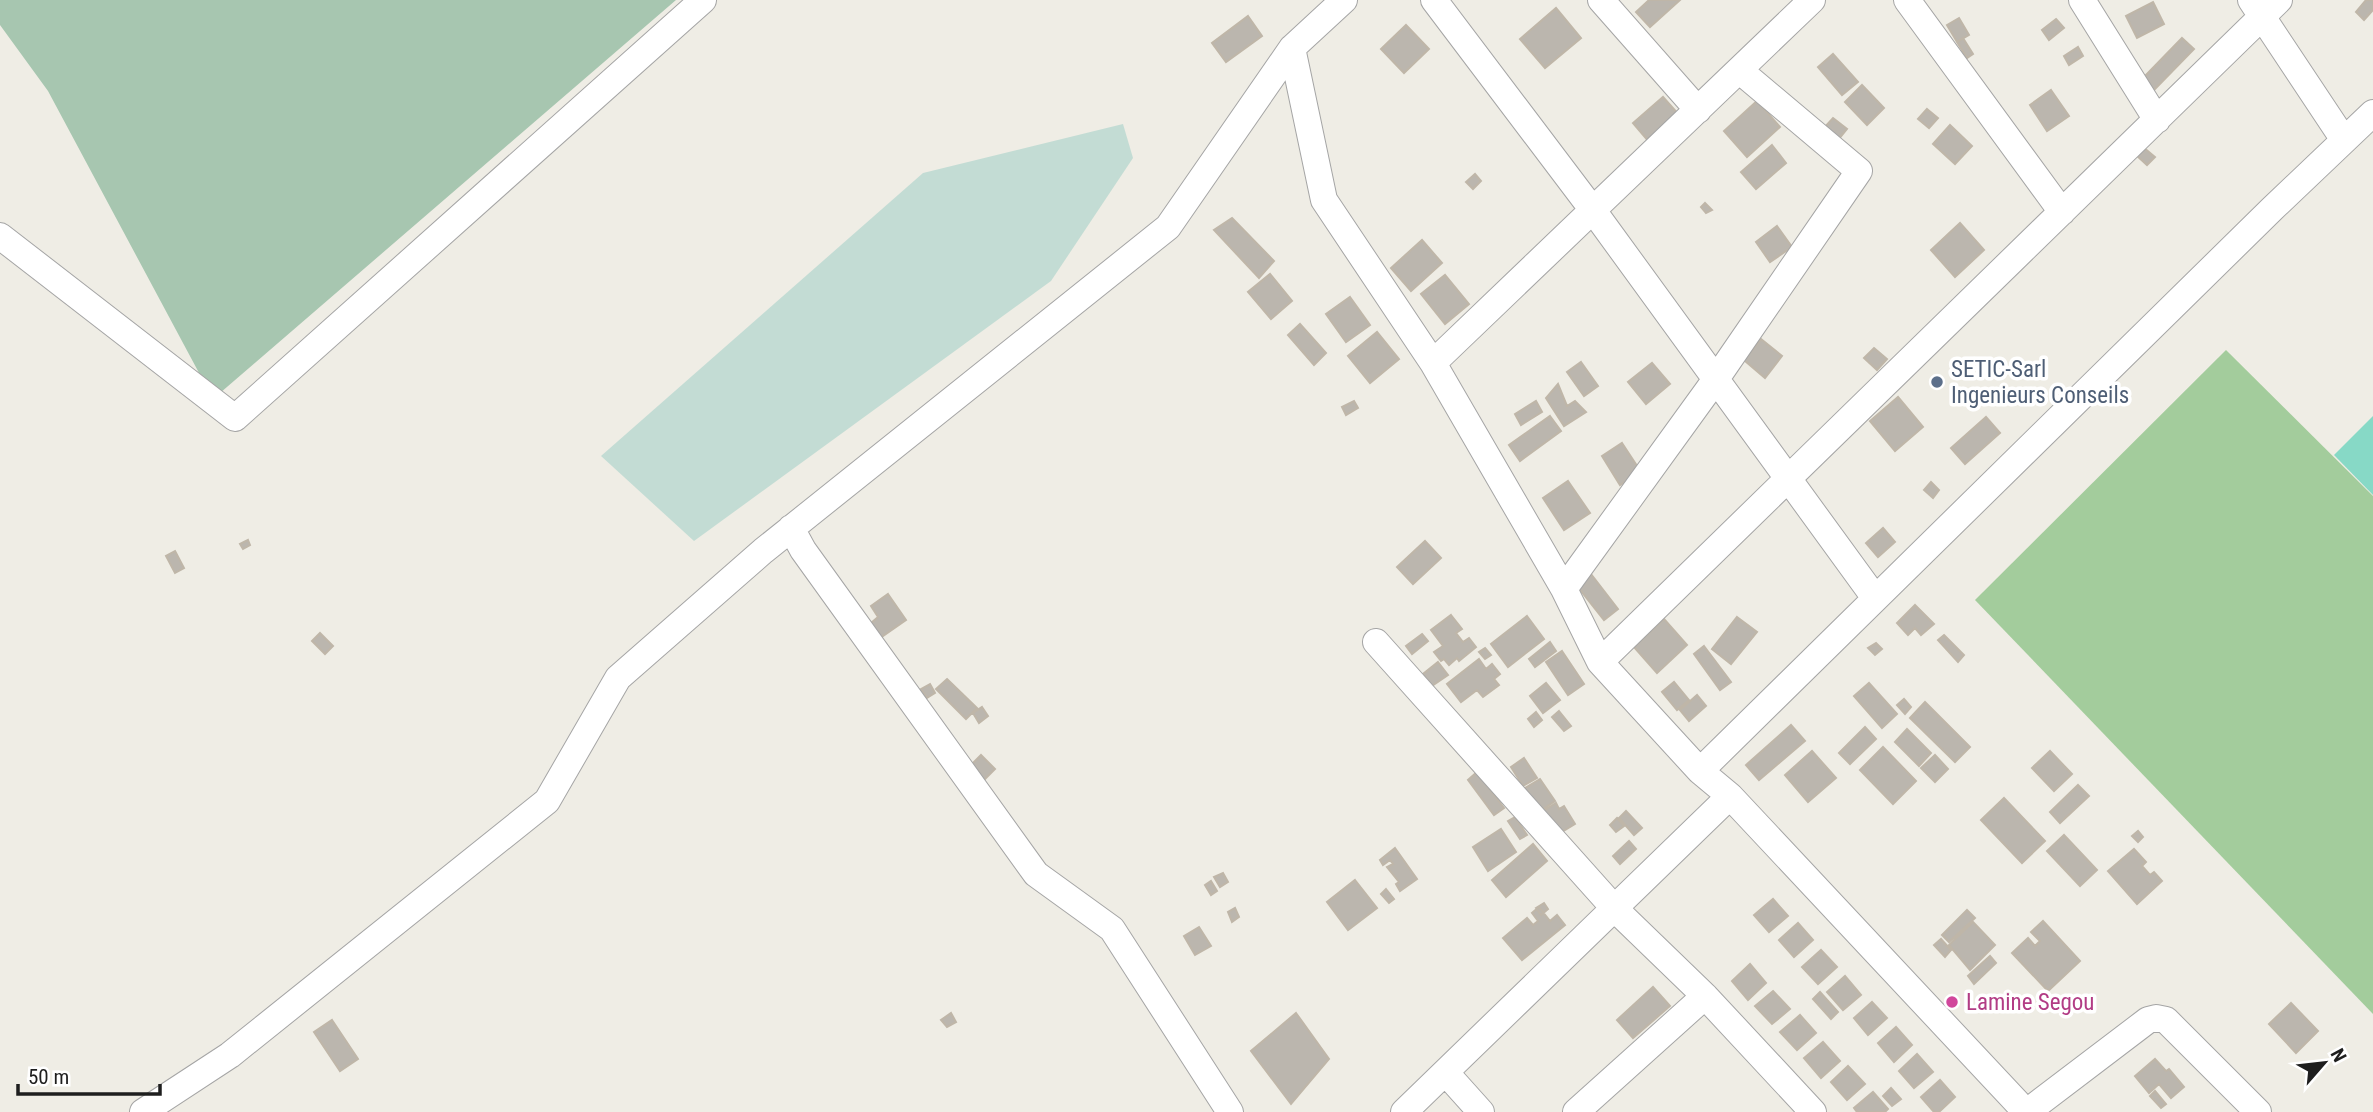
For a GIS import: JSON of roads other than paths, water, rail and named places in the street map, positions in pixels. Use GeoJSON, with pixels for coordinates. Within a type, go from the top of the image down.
{"type":"FeatureCollection","features":[{"type":"Feature","properties":{"kind":"street"},"geometry":{"type":"LineString","coordinates":[[0,236],[235,418],[702,0]]}},
{"type":"Feature","properties":{"kind":"street"},"geometry":{"type":"LineString","coordinates":[[143,1112],[230,1055],[547,801],[618,678],[791,528],[1168,227],[1292,48],[1344,0]]}},
{"type":"Feature","properties":{"kind":"street"},"geometry":{"type":"LineString","coordinates":[[1434,0],[1592,209],[1875,598]]}},
{"type":"Feature","properties":{"kind":"street"},"geometry":{"type":"LineString","coordinates":[[1601,0],[1698,110]]}},
{"type":"Feature","properties":{"kind":"street"},"geometry":{"type":"LineString","coordinates":[[1433,363],[1812,0]]}},
{"type":"Feature","properties":{"kind":"street"},"geometry":{"type":"LineString","coordinates":[[1907,0],[2062,212]]}},
{"type":"Feature","properties":{"kind":"street"},"geometry":{"type":"LineString","coordinates":[[2082,0],[2157,120]]}},
{"type":"Feature","properties":{"kind":"street"},"geometry":{"type":"LineString","coordinates":[[1600,662],[2157,120],[2264,6],[2344,140]]}},
{"type":"Feature","properties":{"kind":"street"},"geometry":{"type":"LineString","coordinates":[[1292,48],[1324,200],[1433,363],[1564,589],[1600,662],[1700,771],[1730,796],[2027,1112],[2120,1040],[2148,1020],[2156,1018],[2166,1020],[2258,1112]]}},
{"type":"Feature","properties":{"kind":"street"},"geometry":{"type":"LineString","coordinates":[[1564,589],[1716,379],[1858,171],[1739,70]]}},
{"type":"Feature","properties":{"kind":"street"},"geometry":{"type":"LineString","coordinates":[[1700,771],[2373,113]]}},
{"type":"Feature","properties":{"kind":"street"},"geometry":{"type":"LineString","coordinates":[[791,528],[803,550],[1036,874],[1112,929],[1230,1112]]}},
{"type":"Feature","properties":{"kind":"street"},"geometry":{"type":"LineString","coordinates":[[1376,642],[1615,909],[1705,996],[1799,1107]]}},
{"type":"Feature","properties":{"kind":"street"},"geometry":{"type":"LineString","coordinates":[[1404,1112],[1730,796]]}},
{"type":"Feature","properties":{"kind":"street"},"geometry":{"type":"LineString","coordinates":[[1576,1112],[1705,996]]}},
{"type":"Feature","properties":{"kind":"street"},"geometry":{"type":"LineString","coordinates":[[1446,1073],[1481,1112]]}},
{"type":"Feature","properties":{"kind":"place","name":"SETIC-Sarl Ingenieurs Conseils"},"geometry":{"type":"Point","coordinates":[1937,382]}},
{"type":"Feature","properties":{"kind":"place","name":"Lamine Segou"},"geometry":{"type":"Point","coordinates":[1952,1002]}}]}
